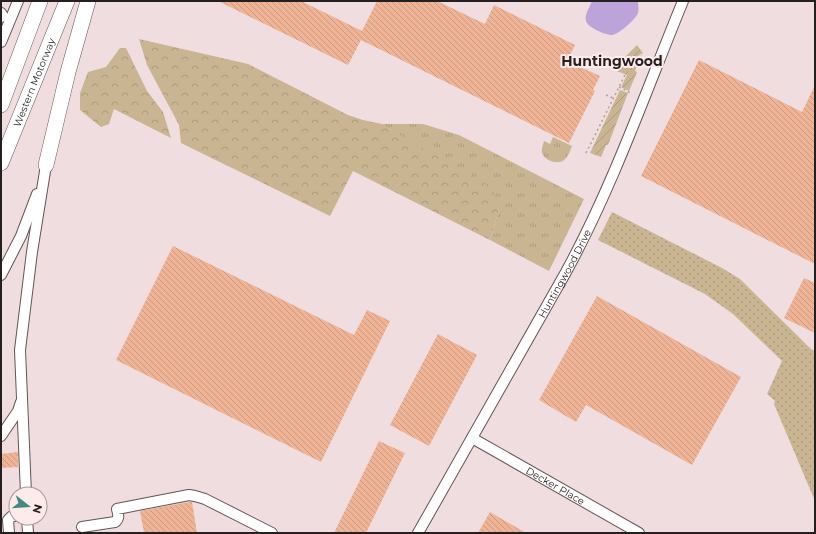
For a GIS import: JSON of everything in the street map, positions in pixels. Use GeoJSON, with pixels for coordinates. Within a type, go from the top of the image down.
{"type":"FeatureCollection","features":[{"type":"Feature","properties":{"kind":"highway"},"geometry":{"type":"LineString","coordinates":[[1,105],[40,1]]}},
{"type":"Feature","properties":{"kind":"highway","name":"Western Motorway"},"geometry":{"type":"LineString","coordinates":[[1,163],[67,1]]}},
{"type":"Feature","properties":{"kind":"highway"},"geometry":{"type":"LineString","coordinates":[[46,165],[68,72],[88,1]]}},
{"type":"Feature","properties":{"kind":"street"},"geometry":{"type":"LineString","coordinates":[[1,42],[18,1]]}},
{"type":"Feature","properties":{"kind":"street","name":"Huntingwood Drive"},"geometry":{"type":"LineString","coordinates":[[418,533],[569,266],[595,215],[683,1]]}},
{"type":"Feature","properties":{"kind":"street"},"geometry":{"type":"LineString","coordinates":[[1,13],[3,16],[1,17]]}},
{"type":"Feature","properties":{"kind":"street"},"geometry":{"type":"LineString","coordinates":[[1,275],[26,224],[46,165]]}},
{"type":"Feature","properties":{"kind":"street"},"geometry":{"type":"LineString","coordinates":[[26,486],[20,350],[32,252],[46,165]]}},
{"type":"Feature","properties":{"kind":"street"},"geometry":{"type":"LineString","coordinates":[[1,436],[18,411],[22,398]]}},
{"type":"Feature","properties":{"kind":"street","name":"Decker Place"},"geometry":{"type":"LineString","coordinates":[[472,438],[639,533]]}},
{"type":"Feature","properties":{"kind":"street"},"geometry":{"type":"LineString","coordinates":[[82,528],[115,522],[118,517],[116,509],[189,495],[205,500],[272,533]]}},
{"type":"Feature","properties":{"kind":"path"},"geometry":{"type":"LineString","coordinates":[[586,153],[625,75]]}},
{"type":"Feature","properties":{"kind":"path"},"geometry":{"type":"LineString","coordinates":[[619,87],[631,93]]}},
{"type":"Feature","properties":{"kind":"path"},"geometry":{"type":"LineString","coordinates":[[606,95],[613,98]]}},
{"type":"Feature","properties":{"kind":"green space"},"geometry":{"type":"Polygon","coordinates":[[[139,39],[248,64],[348,115],[382,124],[477,178],[493,191],[499,209],[490,240],[353,171],[330,216],[181,143],[179,125],[147,65],[139,39]]]}},
{"type":"Feature","properties":{"kind":"green space"},"geometry":{"type":"Polygon","coordinates":[[[637,45],[643,53],[635,58],[627,75],[617,71],[625,57],[637,45]]]}},
{"type":"Feature","properties":{"kind":"green space"},"geometry":{"type":"Polygon","coordinates":[[[120,48],[126,48],[147,91],[163,112],[171,138],[114,109],[109,124],[101,127],[80,110],[80,93],[88,72],[106,67],[120,48]]]}},
{"type":"Feature","properties":{"kind":"green space"},"geometry":{"type":"Polygon","coordinates":[[[642,55],[629,91],[621,87],[635,59],[642,55]]]}},
{"type":"Feature","properties":{"kind":"green space"},"geometry":{"type":"Polygon","coordinates":[[[620,90],[628,93],[608,145],[606,145],[601,157],[590,153],[620,90]]]}},
{"type":"Feature","properties":{"kind":"green space"},"geometry":{"type":"Polygon","coordinates":[[[382,124],[423,124],[459,135],[584,199],[549,271],[490,240],[499,209],[382,124]]]}},
{"type":"Feature","properties":{"kind":"green space"},"geometry":{"type":"Polygon","coordinates":[[[553,137],[572,146],[567,157],[558,162],[549,160],[542,153],[544,141],[550,144],[553,137]]]}},
{"type":"Feature","properties":{"kind":"green space"},"geometry":{"type":"Polygon","coordinates":[[[612,212],[722,268],[740,279],[811,349],[815,351],[815,501],[774,404],[775,401],[767,394],[782,361],[733,314],[705,294],[598,240],[612,212]]]}},
{"type":"Feature","properties":{"kind":"shaded area"},"geometry":{"type":"Polygon","coordinates":[[[592,1],[638,1],[638,13],[630,23],[619,32],[612,35],[606,34],[587,24],[586,14],[592,1]]]}},
{"type":"Feature","properties":{"kind":"building"},"geometry":{"type":"Polygon","coordinates":[[[218,1],[301,1],[362,31],[377,1],[437,1],[485,24],[494,5],[575,45],[567,61],[600,76],[593,90],[595,91],[569,143],[361,40],[348,65],[218,1]]]}},
{"type":"Feature","properties":{"kind":"building"},"geometry":{"type":"Polygon","coordinates":[[[699,60],[802,112],[815,85],[815,264],[641,176],[699,60]]]}},
{"type":"Feature","properties":{"kind":"building"},"geometry":{"type":"Polygon","coordinates":[[[173,246],[354,335],[367,310],[390,321],[321,462],[116,360],[173,246]]]}},
{"type":"Feature","properties":{"kind":"building"},"geometry":{"type":"Polygon","coordinates":[[[804,278],[815,283],[815,333],[784,318],[804,278]]]}},
{"type":"Feature","properties":{"kind":"building"},"geometry":{"type":"Polygon","coordinates":[[[597,296],[741,377],[692,465],[586,405],[576,422],[539,400],[597,296]]]}},
{"type":"Feature","properties":{"kind":"building"},"geometry":{"type":"Polygon","coordinates":[[[438,334],[477,355],[429,446],[390,425],[438,334]]]}},
{"type":"Feature","properties":{"kind":"building"},"geometry":{"type":"Polygon","coordinates":[[[379,441],[405,453],[366,533],[334,533],[379,441]]]}},
{"type":"Feature","properties":{"kind":"building"},"geometry":{"type":"Polygon","coordinates":[[[18,452],[18,467],[1,468],[1,454],[18,452]]]}},
{"type":"Feature","properties":{"kind":"building"},"geometry":{"type":"Polygon","coordinates":[[[192,502],[197,533],[144,533],[140,511],[192,502]]]}},
{"type":"Feature","properties":{"kind":"building"},"geometry":{"type":"Polygon","coordinates":[[[490,512],[526,533],[478,533],[490,512]]]}},
{"type":"Feature","properties":{"kind":"district","name":"Huntingwood"},"geometry":{"type":"Point","coordinates":[612,61]}}]}
